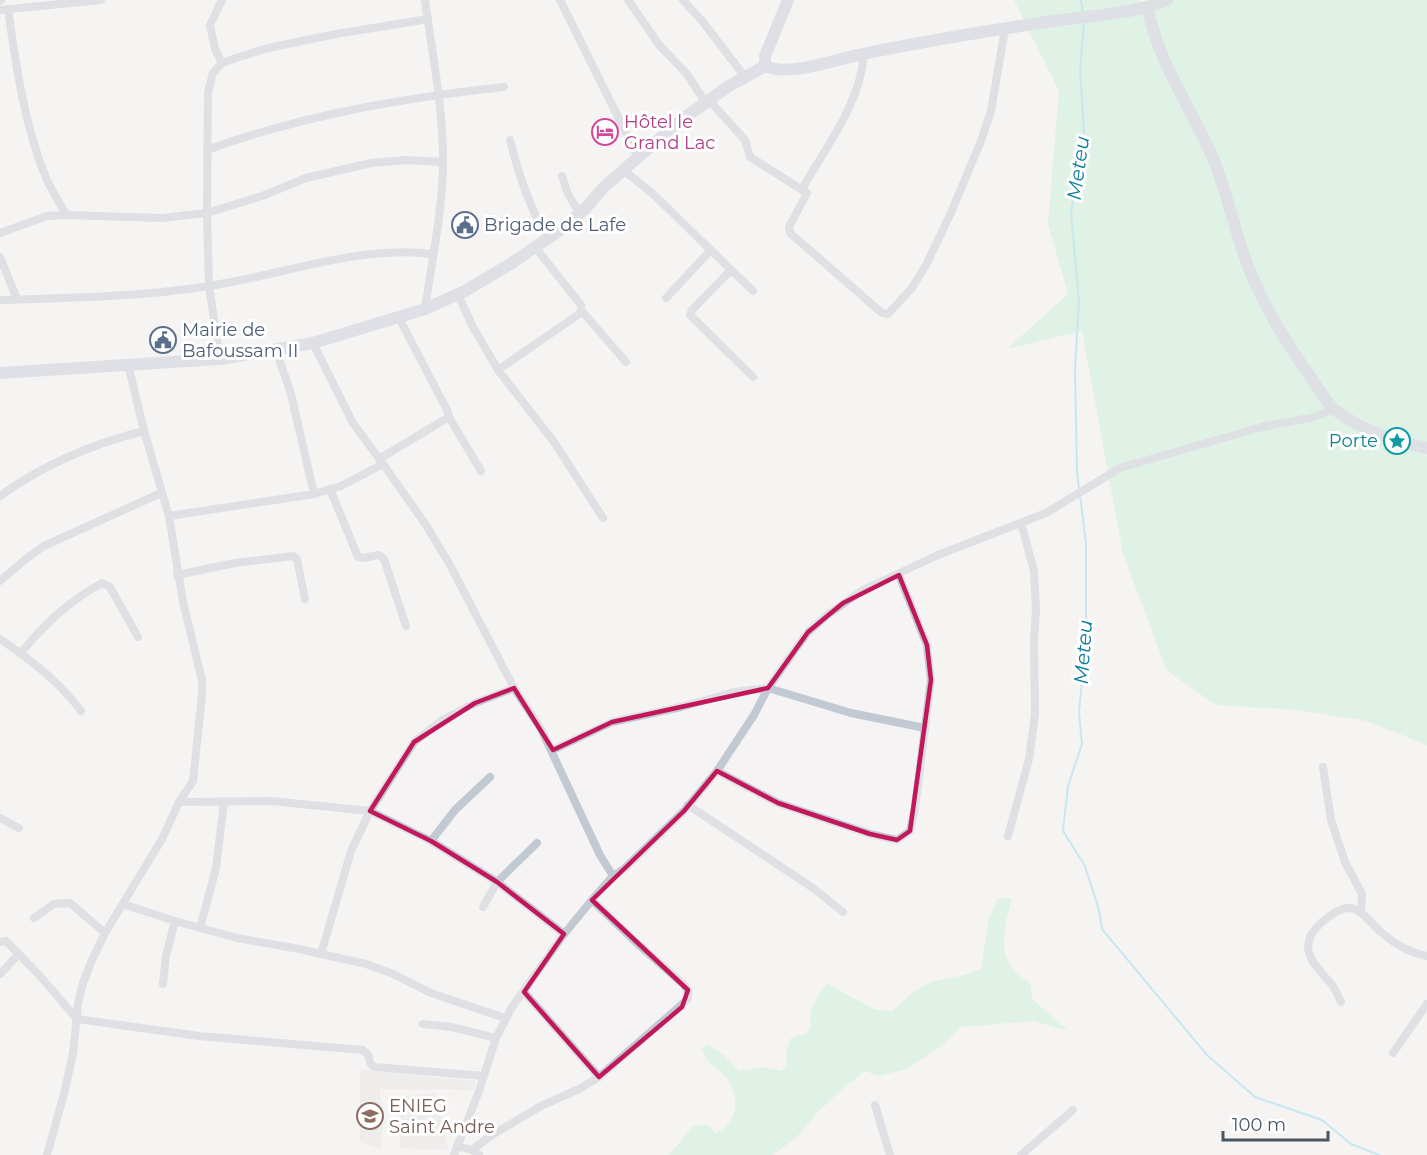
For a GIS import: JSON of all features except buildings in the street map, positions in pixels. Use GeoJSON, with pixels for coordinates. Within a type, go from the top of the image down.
{"type":"FeatureCollection","features":[{"type":"Feature","properties":{"kind":"street"},"geometry":{"type":"LineString","coordinates":[[66,215],[47,179],[36,147],[4,9],[101,0]]}},
{"type":"Feature","properties":{"kind":"street"},"geometry":{"type":"LineString","coordinates":[[222,0],[210,25],[215,49],[222,63]]}},
{"type":"Feature","properties":{"kind":"street"},"geometry":{"type":"LineString","coordinates":[[425,0],[440,106],[443,162],[425,309]]}},
{"type":"Feature","properties":{"kind":"street"},"geometry":{"type":"LineString","coordinates":[[560,0],[638,157]]}},
{"type":"Feature","properties":{"kind":"street"},"geometry":{"type":"LineString","coordinates":[[628,0],[660,46],[687,74],[707,101],[745,140],[750,157],[802,189],[807,195],[788,230],[882,313],[888,314],[912,288],[926,265],[981,141],[991,111],[1005,29]]}},
{"type":"Feature","properties":{"kind":"street"},"geometry":{"type":"LineString","coordinates":[[683,0],[745,77]]}},
{"type":"Feature","properties":{"kind":"street"},"geometry":{"type":"LineString","coordinates":[[765,66],[765,56],[788,0]]}},
{"type":"Feature","properties":{"kind":"street"},"geometry":{"type":"LineString","coordinates":[[765,66],[789,71],[864,54],[1005,29],[1147,8],[1167,0]]}},
{"type":"Feature","properties":{"kind":"street"},"geometry":{"type":"LineString","coordinates":[[1147,8],[1156,40],[1166,63],[1212,157],[1231,206],[1242,249],[1252,274],[1285,337],[1333,409],[1377,433],[1397,441],[1427,448]]}},
{"type":"Feature","properties":{"kind":"street"},"geometry":{"type":"LineString","coordinates":[[220,359],[209,286],[207,213],[207,150],[210,82],[213,73],[222,63],[268,48],[428,19]]}},
{"type":"Feature","properties":{"kind":"street"},"geometry":{"type":"LineString","coordinates":[[802,189],[851,102],[863,68],[864,54]]}},
{"type":"Feature","properties":{"kind":"street"},"geometry":{"type":"LineString","coordinates":[[0,373],[220,359],[313,343],[425,309],[458,295],[548,238],[580,214],[604,187],[656,140],[707,101],[765,66]]}},
{"type":"Feature","properties":{"kind":"street"},"geometry":{"type":"LineString","coordinates":[[207,150],[287,124],[377,104],[438,94],[504,87]]}},
{"type":"Feature","properties":{"kind":"street"},"geometry":{"type":"LineString","coordinates":[[510,140],[534,216],[548,238]]}},
{"type":"Feature","properties":{"kind":"street"},"geometry":{"type":"LineString","coordinates":[[0,233],[47,216],[161,218],[207,213],[262,196],[306,178],[362,165],[406,159],[443,162]]}},
{"type":"Feature","properties":{"kind":"street"},"geometry":{"type":"LineString","coordinates":[[623,170],[652,193],[753,291]]}},
{"type":"Feature","properties":{"kind":"street"},"geometry":{"type":"LineString","coordinates":[[562,176],[568,194],[580,214]]}},
{"type":"Feature","properties":{"kind":"street"},"geometry":{"type":"LineString","coordinates":[[535,247],[581,306],[581,310],[626,362]]}},
{"type":"Feature","properties":{"kind":"street"},"geometry":{"type":"LineString","coordinates":[[666,298],[710,251]]}},
{"type":"Feature","properties":{"kind":"street"},"geometry":{"type":"LineString","coordinates":[[0,300],[165,292],[209,286],[351,256],[433,254]]}},
{"type":"Feature","properties":{"kind":"street"},"geometry":{"type":"LineString","coordinates":[[0,257],[17,299]]}},
{"type":"Feature","properties":{"kind":"street"},"geometry":{"type":"LineString","coordinates":[[731,270],[692,310],[690,315],[753,377]]}},
{"type":"Feature","properties":{"kind":"street"},"geometry":{"type":"LineString","coordinates":[[458,295],[473,327],[498,370],[554,442],[603,518]]}},
{"type":"Feature","properties":{"kind":"street"},"geometry":{"type":"LineString","coordinates":[[498,370],[581,310]]}},
{"type":"Feature","properties":{"kind":"street"},"geometry":{"type":"LineString","coordinates":[[399,318],[449,417],[481,471]]}},
{"type":"Feature","properties":{"kind":"street"},"geometry":{"type":"LineString","coordinates":[[313,343],[353,423],[426,525],[450,565],[514,688],[553,750],[600,855],[613,876]]}},
{"type":"Feature","properties":{"kind":"street"},"geometry":{"type":"LineString","coordinates":[[276,350],[291,394],[314,494]]}},
{"type":"Feature","properties":{"kind":"street"},"geometry":{"type":"LineString","coordinates":[[47,1155],[66,1090],[82,986],[92,960],[105,933],[162,839],[179,802],[193,781],[202,680],[177,575],[169,516],[144,431],[128,364]]}},
{"type":"Feature","properties":{"kind":"street"},"geometry":{"type":"LineString","coordinates":[[454,1155],[505,1017],[564,934],[592,900],[613,876],[625,868],[688,806],[717,771],[754,716],[768,688],[808,632],[826,615],[863,590],[938,555],[1046,513],[1102,477],[1136,462],[1262,427],[1314,417],[1333,409]]}},
{"type":"Feature","properties":{"kind":"street"},"geometry":{"type":"LineString","coordinates":[[169,516],[314,494],[341,486],[449,417]]}},
{"type":"Feature","properties":{"kind":"street"},"geometry":{"type":"LineString","coordinates":[[0,496],[19,482],[64,458],[106,440],[144,431]]}},
{"type":"Feature","properties":{"kind":"street"},"geometry":{"type":"LineString","coordinates":[[330,489],[358,557],[379,555],[384,559],[406,626]]}},
{"type":"Feature","properties":{"kind":"street"},"geometry":{"type":"LineString","coordinates":[[0,581],[44,546],[161,493]]}},
{"type":"Feature","properties":{"kind":"street"},"geometry":{"type":"LineString","coordinates":[[1008,836],[1029,759],[1035,714],[1034,581],[1021,523]]}},
{"type":"Feature","properties":{"kind":"street"},"geometry":{"type":"LineString","coordinates":[[177,575],[235,563],[293,556],[297,559],[305,599]]}},
{"type":"Feature","properties":{"kind":"street"},"geometry":{"type":"LineString","coordinates":[[717,771],[778,803],[870,834],[897,840],[910,831],[931,680],[927,645],[899,575]]}},
{"type":"Feature","properties":{"kind":"street"},"geometry":{"type":"LineString","coordinates":[[21,653],[55,615],[102,583],[110,587],[138,637]]}},
{"type":"Feature","properties":{"kind":"street"},"geometry":{"type":"LineString","coordinates":[[0,639],[21,653],[65,691],[81,711]]}},
{"type":"Feature","properties":{"kind":"street"},"geometry":{"type":"LineString","coordinates":[[321,954],[351,851],[370,811],[414,742],[430,728],[475,703],[514,688]]}},
{"type":"Feature","properties":{"kind":"street"},"geometry":{"type":"LineString","coordinates":[[553,750],[612,722],[681,707],[734,692],[768,688],[851,713],[925,728]]}},
{"type":"Feature","properties":{"kind":"street"},"geometry":{"type":"LineString","coordinates":[[1323,767],[1331,820],[1345,862],[1362,894],[1361,912]]}},
{"type":"Feature","properties":{"kind":"street"},"geometry":{"type":"LineString","coordinates":[[431,841],[455,810],[490,777]]}},
{"type":"Feature","properties":{"kind":"street"},"geometry":{"type":"LineString","coordinates":[[179,802],[271,801],[370,811],[431,841],[497,882],[564,934]]}},
{"type":"Feature","properties":{"kind":"street"},"geometry":{"type":"LineString","coordinates":[[200,928],[216,868],[224,802]]}},
{"type":"Feature","properties":{"kind":"street"},"geometry":{"type":"LineString","coordinates":[[688,806],[813,888],[843,912]]}},
{"type":"Feature","properties":{"kind":"street"},"geometry":{"type":"LineString","coordinates":[[0,818],[19,828]]}},
{"type":"Feature","properties":{"kind":"street"},"geometry":{"type":"LineString","coordinates":[[483,907],[497,882],[537,843]]}},
{"type":"Feature","properties":{"kind":"street"},"geometry":{"type":"LineString","coordinates":[[457,1146],[475,1152],[492,1135],[541,1106],[599,1077],[688,999],[688,990],[683,984],[639,946],[592,900]]}},
{"type":"Feature","properties":{"kind":"street"},"geometry":{"type":"LineString","coordinates":[[34,918],[54,904],[70,903],[105,933]]}},
{"type":"Feature","properties":{"kind":"street"},"geometry":{"type":"LineString","coordinates":[[123,904],[237,938],[366,964],[391,973],[431,993],[505,1017]]}},
{"type":"Feature","properties":{"kind":"street"},"geometry":{"type":"LineString","coordinates":[[1341,1002],[1333,986],[1320,974],[1310,957],[1308,942],[1313,930],[1343,909],[1351,908],[1361,912],[1382,933],[1403,949],[1427,956]]}},
{"type":"Feature","properties":{"kind":"street"},"geometry":{"type":"LineString","coordinates":[[162,984],[175,921]]}},
{"type":"Feature","properties":{"kind":"street"},"geometry":{"type":"LineString","coordinates":[[0,942],[6,941],[19,954],[77,1019],[199,1036],[363,1050],[374,1067],[484,1076]]}},
{"type":"Feature","properties":{"kind":"street"},"geometry":{"type":"LineString","coordinates":[[0,974],[19,954]]}},
{"type":"Feature","properties":{"kind":"street"},"geometry":{"type":"LineString","coordinates":[[524,992],[599,1077]]}},
{"type":"Feature","properties":{"kind":"street"},"geometry":{"type":"LineString","coordinates":[[1393,1053],[1427,1004]]}},
{"type":"Feature","properties":{"kind":"street"},"geometry":{"type":"LineString","coordinates":[[423,1024],[451,1027],[496,1038]]}},
{"type":"Feature","properties":{"kind":"street"},"geometry":{"type":"LineString","coordinates":[[875,1105],[890,1155]]}},
{"type":"Feature","properties":{"kind":"street"},"geometry":{"type":"LineString","coordinates":[[1021,1155],[1073,1110]]}},
{"type":"Feature","properties":{"kind":"highlighted area"},"geometry":{"type":"Polygon","coordinates":[[[899,575],[927,645],[931,680],[910,831],[897,840],[870,834],[778,803],[717,771],[684,811],[592,900],[688,990],[682,1007],[599,1077],[524,992],[564,934],[497,882],[431,841],[370,811],[414,742],[475,703],[514,688],[553,750],[612,722],[768,688],[808,632],[843,603],[899,575]]]}},
{"type":"Feature","properties":{"kind":"shaded area","name":"ENIEG Saint Andre"},"geometry":{"type":"Polygon","coordinates":[[[360,1070],[475,1081],[474,1090],[380,1089],[382,1149],[360,1142],[360,1070]]]}},
{"type":"Feature","properties":{"kind":"shaded area"},"geometry":{"type":"Polygon","coordinates":[[[435,1093],[448,1150],[400,1148],[399,1097],[435,1093]]]}},
{"type":"Feature","properties":{"kind":"green space"},"geometry":{"type":"Polygon","coordinates":[[[1014,0],[1140,0],[1144,9],[1176,0],[1427,0],[1427,745],[1367,721],[1298,710],[1216,705],[1167,671],[1123,554],[1082,331],[1007,349],[1068,294],[1048,224],[1059,91],[1014,0]]]}},
{"type":"Feature","properties":{"kind":"green space"},"geometry":{"type":"Polygon","coordinates":[[[998,898],[1012,898],[1004,941],[1006,957],[1010,965],[1031,985],[1032,999],[1069,1031],[1033,1021],[960,1027],[942,1046],[906,1069],[879,1076],[865,1071],[818,1112],[796,1138],[772,1155],[669,1155],[694,1125],[710,1126],[715,1133],[723,1129],[733,1117],[734,1093],[723,1073],[709,1062],[704,1054],[702,1049],[708,1044],[725,1056],[739,1071],[764,1067],[781,1071],[787,1066],[786,1053],[791,1038],[806,1034],[811,1026],[810,1015],[814,1004],[827,984],[876,1010],[893,1011],[912,993],[929,983],[981,969],[989,918],[998,898]]]}},
{"type":"Feature","properties":{"kind":"waterway","name":"Meteu"},"geometry":{"type":"LineString","coordinates":[[1081,0],[1083,14]]}},
{"type":"Feature","properties":{"kind":"waterway","name":"Meteu"},"geometry":{"type":"LineString","coordinates":[[1079,489],[1075,369],[1079,301],[1071,213],[1084,132],[1080,69],[1084,23]]}},
{"type":"Feature","properties":{"kind":"waterway","name":"Meteu"},"geometry":{"type":"LineString","coordinates":[[1080,495],[1086,543],[1086,640],[1079,712],[1082,744],[1068,786],[1063,831],[1085,866],[1099,910],[1102,929],[1207,1055],[1255,1097],[1322,1120],[1351,1144],[1379,1155]]}},
{"type":"Feature","properties":{"kind":"place","name":"Hôtel le Grand Lac"},"geometry":{"type":"Point","coordinates":[605,132]}},
{"type":"Feature","properties":{"kind":"place","name":"Brigade de Lafe"},"geometry":{"type":"Point","coordinates":[465,225]}},
{"type":"Feature","properties":{"kind":"place","name":"Mairie de Bafoussam II"},"geometry":{"type":"Point","coordinates":[163,340]}},
{"type":"Feature","properties":{"kind":"place","name":"Porte"},"geometry":{"type":"Point","coordinates":[1397,441]}},
{"type":"Feature","properties":{"kind":"place","name":"ENIEG Saint Andre"},"geometry":{"type":"Point","coordinates":[370,1116]}}]}
